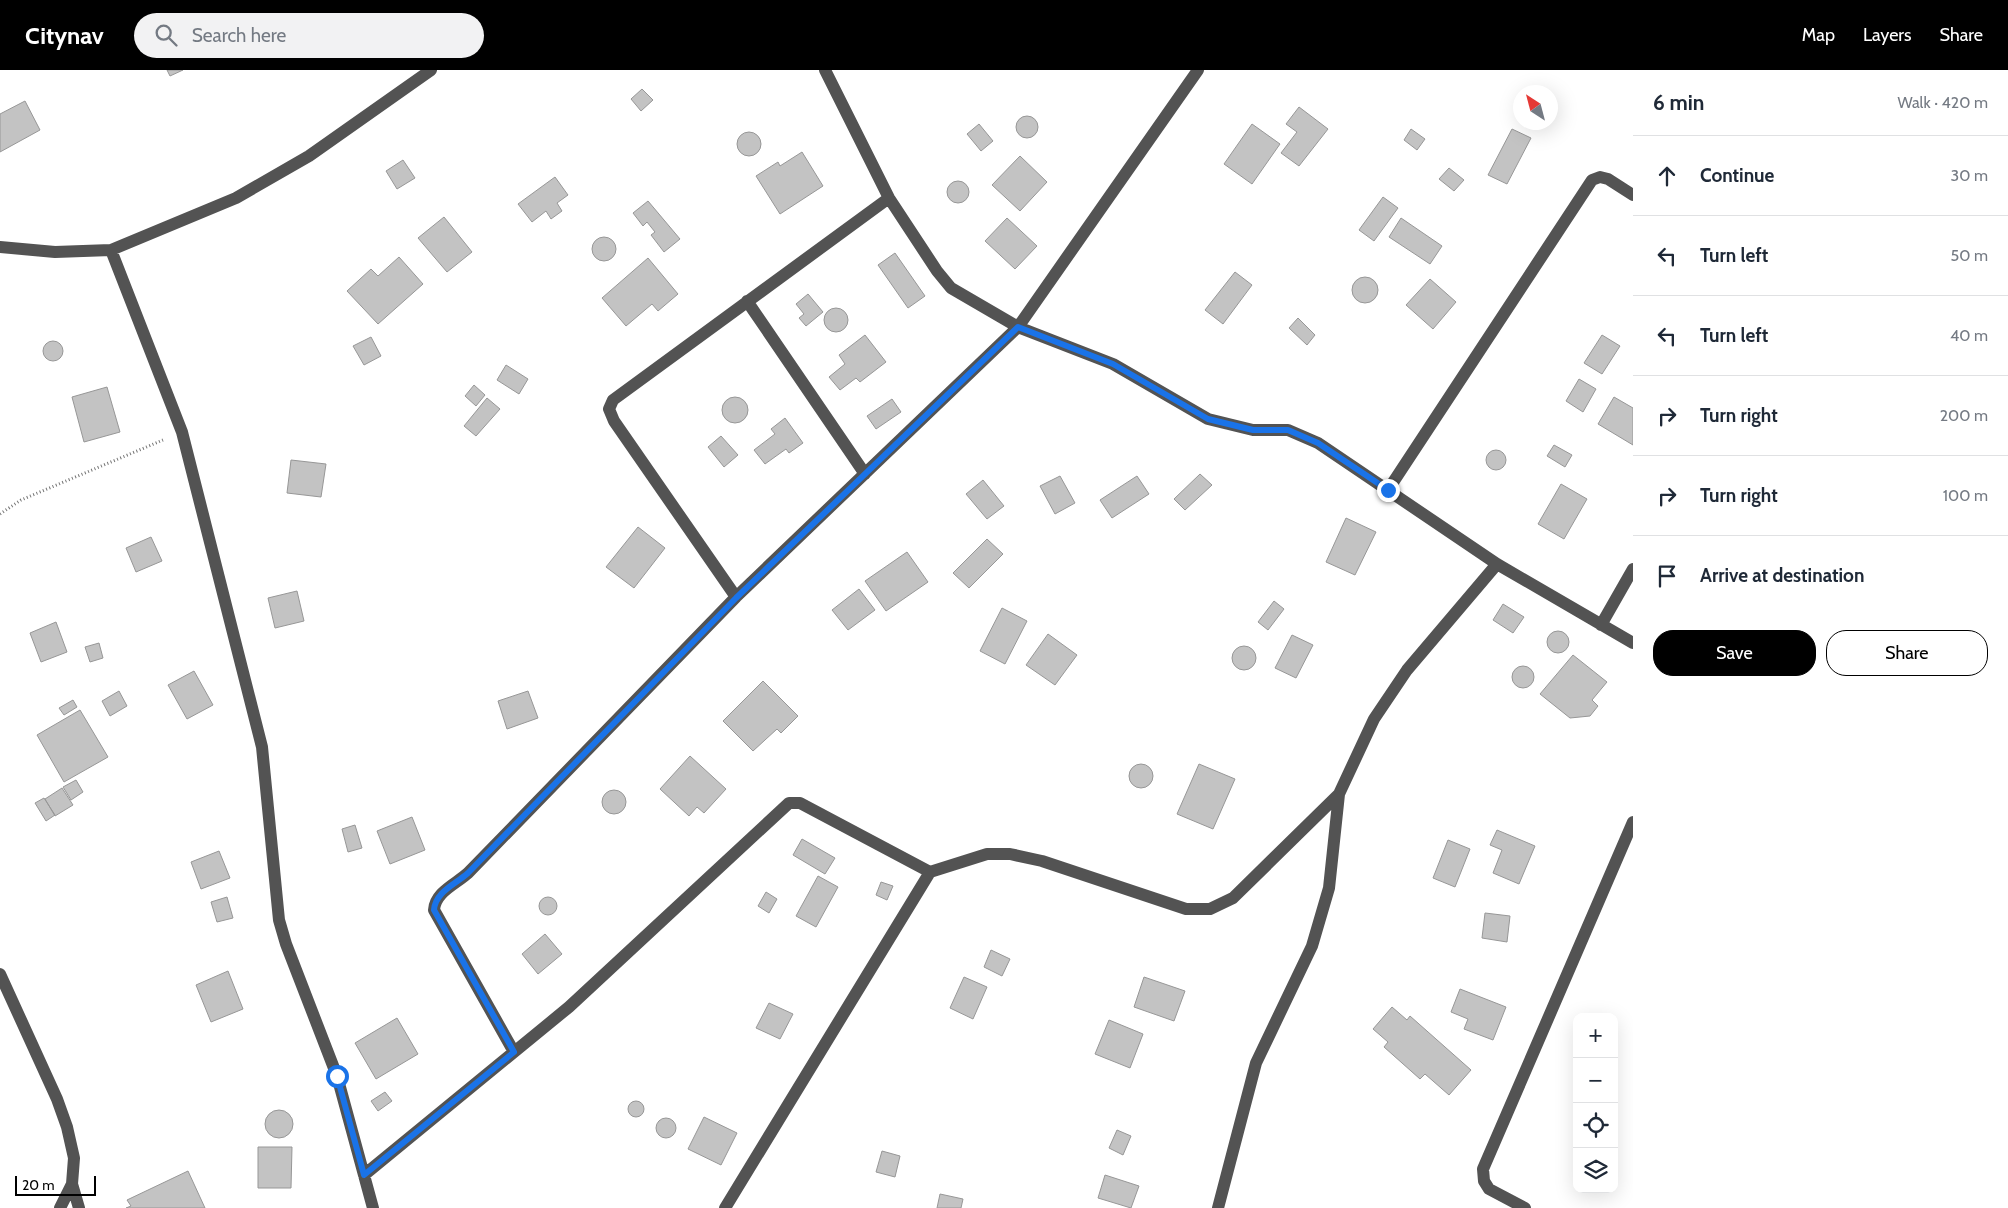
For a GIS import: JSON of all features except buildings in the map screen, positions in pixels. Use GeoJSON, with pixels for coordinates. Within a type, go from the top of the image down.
{"type":"FeatureCollection","features":[{"type":"Feature","properties":{"kind":"street"},"geometry":{"type":"LineString","coordinates":[[0,247],[55,252],[111,250],[236,198],[309,156],[431,70]]}},
{"type":"Feature","properties":{"kind":"street"},"geometry":{"type":"LineString","coordinates":[[825,70],[890,198],[937,271],[951,288],[1018,327],[1113,364],[1208,419],[1253,430],[1288,430],[1310,439],[1497,564],[1633,643]]}},
{"type":"Feature","properties":{"kind":"street"},"geometry":{"type":"LineString","coordinates":[[514,1052],[434,910],[434,903],[438,896],[468,873],[736,598],[1018,327],[1198,70]]}},
{"type":"Feature","properties":{"kind":"street"},"geometry":{"type":"LineString","coordinates":[[1388,490],[1592,180],[1600,177],[1608,179],[1633,195]]}},
{"type":"Feature","properties":{"kind":"street"},"geometry":{"type":"LineString","coordinates":[[736,598],[614,421],[609,409],[613,400],[890,198]]}},
{"type":"Feature","properties":{"kind":"street"},"geometry":{"type":"LineString","coordinates":[[111,250],[182,432],[262,746],[279,920],[286,944],[337,1076],[373,1208]]}},
{"type":"Feature","properties":{"kind":"street"},"geometry":{"type":"LineString","coordinates":[[748,301],[865,474]]}},
{"type":"Feature","properties":{"kind":"street"},"geometry":{"type":"LineString","coordinates":[[1218,1208],[1256,1064],[1312,946],[1329,888],[1340,794],[1374,718],[1407,670],[1497,564]]}},
{"type":"Feature","properties":{"kind":"street"},"geometry":{"type":"LineString","coordinates":[[1602,625],[1633,568]]}},
{"type":"Feature","properties":{"kind":"street"},"geometry":{"type":"LineString","coordinates":[[725,1208],[930,872],[987,854],[1010,854],[1042,861],[1186,910],[1210,909],[1233,898],[1340,794]]}},
{"type":"Feature","properties":{"kind":"street"},"geometry":{"type":"LineString","coordinates":[[364,1175],[570,1007],[789,803],[800,803],[930,872]]}},
{"type":"Feature","properties":{"kind":"street"},"geometry":{"type":"LineString","coordinates":[[1525,1208],[1489,1189],[1484,1181],[1483,1169],[1633,822]]}},
{"type":"Feature","properties":{"kind":"street"},"geometry":{"type":"LineString","coordinates":[[0,974],[57,1099],[67,1127],[74,1158],[72,1184],[79,1208]]}},
{"type":"Feature","properties":{"kind":"street"},"geometry":{"type":"LineString","coordinates":[[60,1208],[72,1184]]}},
{"type":"Feature","properties":{"kind":"path"},"geometry":{"type":"LineString","coordinates":[[0,514],[22,500],[182,432]]}},
{"type":"Feature","properties":{"kind":"route"},"geometry":{"type":"LineString","coordinates":[[337,1076],[364,1175],[514,1052],[434,910],[434,903],[438,896],[468,873],[736,598],[1018,327],[1113,364],[1208,419],[1253,430],[1288,430],[1318,443],[1388,490]]}}]}
